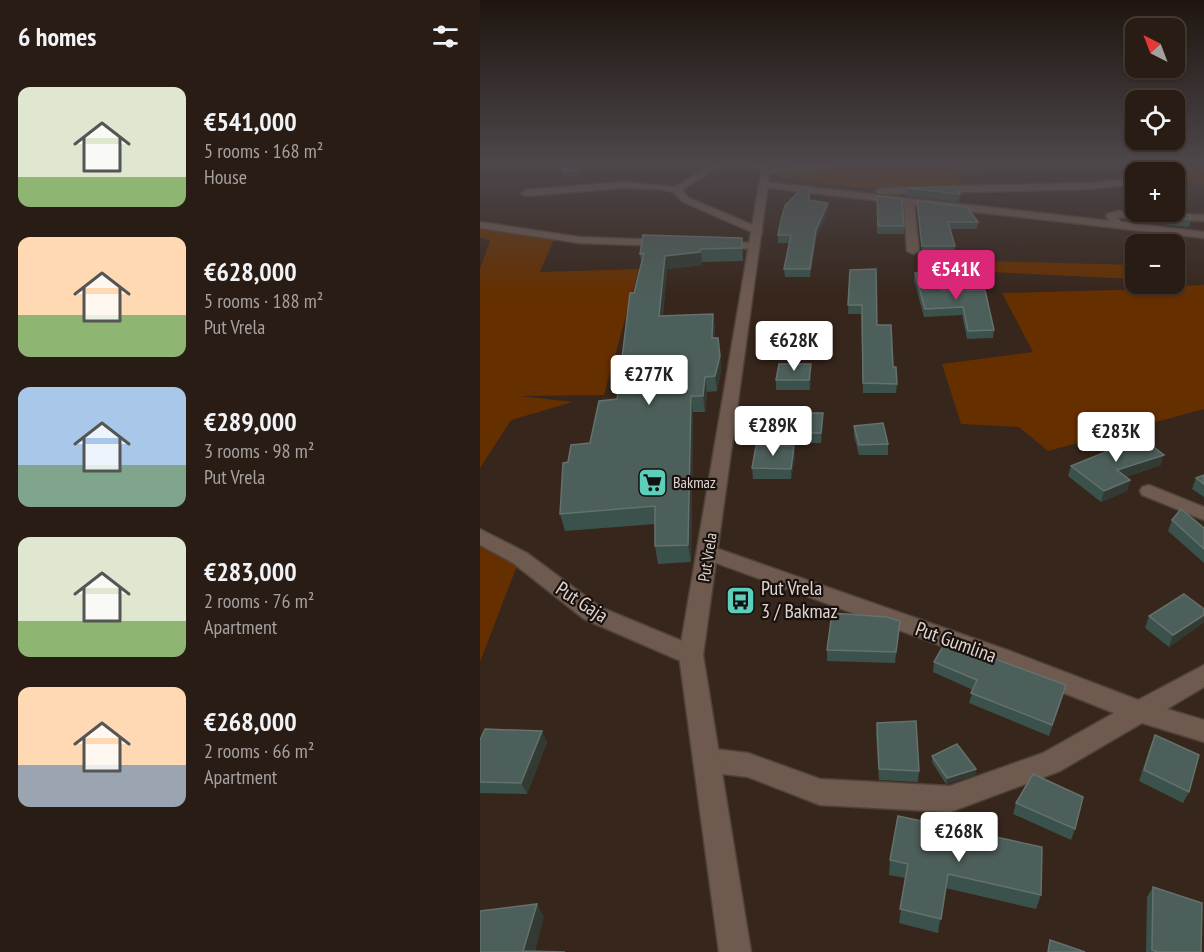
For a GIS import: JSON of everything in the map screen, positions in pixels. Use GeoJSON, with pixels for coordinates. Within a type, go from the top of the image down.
{"type":"FeatureCollection","features":[{"type":"Feature","properties":{"kind":"street"},"geometry":{"type":"LineString","coordinates":[[701,206],[758,231]]}},
{"type":"Feature","properties":{"kind":"street","name":"Put Vrela"},"geometry":{"type":"LineString","coordinates":[[735,952],[691,655],[761,206]]}},
{"type":"Feature","properties":{"kind":"street"},"geometry":{"type":"LineString","coordinates":[[909,206],[913,251]]}},
{"type":"Feature","properties":{"kind":"street"},"geometry":{"type":"LineString","coordinates":[[940,206],[1204,235]]}},
{"type":"Feature","properties":{"kind":"street"},"geometry":{"type":"LineString","coordinates":[[1115,226],[1116,222],[1111,216],[1118,214],[1204,218]]}},
{"type":"Feature","properties":{"kind":"street"},"geometry":{"type":"LineString","coordinates":[[480,225],[579,240],[676,243]]}},
{"type":"Feature","properties":{"kind":"street"},"geometry":{"type":"LineString","coordinates":[[709,244],[755,246]]}},
{"type":"Feature","properties":{"kind":"street"},"geometry":{"type":"LineString","coordinates":[[1149,491],[1204,514]]}},
{"type":"Feature","properties":{"kind":"street","name":"Put Gaja"},"geometry":{"type":"LineString","coordinates":[[480,536],[520,558],[592,613],[691,655]]}},
{"type":"Feature","properties":{"kind":"street","name":"Put Gumlina"},"geometry":{"type":"LineString","coordinates":[[707,552],[1002,658],[1140,712],[1204,731]]}},
{"type":"Feature","properties":{"kind":"street"},"geometry":{"type":"LineString","coordinates":[[706,760],[748,765],[820,792],[950,799],[1051,762],[1204,675]]}},
{"type":"Feature","properties":{"kind":"shaded area"},"geometry":{"type":"Polygon","coordinates":[[[480,227],[555,237],[540,272],[639,269],[604,395],[520,396],[573,402],[511,420],[480,468],[480,269],[490,241],[480,237],[480,227]]]}},
{"type":"Feature","properties":{"kind":"shaded area"},"geometry":{"type":"Polygon","coordinates":[[[986,261],[1125,265],[1125,279],[991,272],[986,261]]]}},
{"type":"Feature","properties":{"kind":"shaded area"},"geometry":{"type":"Polygon","coordinates":[[[1204,285],[1204,409],[1048,451],[1019,427],[961,424],[942,364],[1033,352],[1002,293],[1125,290],[1125,294],[1185,294],[1185,286],[1204,285]]]}},
{"type":"Feature","properties":{"kind":"shaded area"},"geometry":{"type":"Polygon","coordinates":[[[480,536],[520,558],[480,662],[480,536]]]}},
{"type":"Feature","properties":{"kind":"building"},"geometry":{"type":"Polygon","coordinates":[[[785,206],[826,206],[816,230],[810,269],[784,269],[791,235],[778,235],[785,206]]]}},
{"type":"Feature","properties":{"kind":"building"},"geometry":{"type":"Polygon","coordinates":[[[877,206],[903,206],[904,226],[878,226],[877,206]]]}},
{"type":"Feature","properties":{"kind":"building"},"geometry":{"type":"Polygon","coordinates":[[[918,206],[967,207],[978,222],[948,222],[955,246],[922,246],[918,206]]]}},
{"type":"Feature","properties":{"kind":"building"},"geometry":{"type":"Polygon","coordinates":[[[643,235],[742,238],[742,248],[701,249],[700,252],[665,256],[659,316],[713,314],[712,338],[718,338],[720,356],[715,376],[705,377],[703,396],[691,396],[688,545],[655,546],[655,506],[560,514],[563,463],[568,462],[571,445],[590,443],[599,401],[617,399],[630,293],[634,293],[644,253],[640,254],[643,235]]]}},
{"type":"Feature","properties":{"kind":"building"},"geometry":{"type":"Polygon","coordinates":[[[876,269],[877,325],[891,325],[893,367],[896,367],[897,384],[863,383],[862,305],[848,305],[850,270],[876,269]]]}},
{"type":"Feature","properties":{"kind":"building"},"geometry":{"type":"Polygon","coordinates":[[[940,272],[942,290],[985,290],[994,330],[968,331],[963,307],[925,309],[915,273],[940,272]]]}},
{"type":"Feature","properties":{"kind":"building"},"geometry":{"type":"Polygon","coordinates":[[[779,364],[811,364],[809,380],[776,380],[779,364]]]}},
{"type":"Feature","properties":{"kind":"building"},"geometry":{"type":"Polygon","coordinates":[[[787,413],[823,413],[821,433],[784,433],[787,413]]]}},
{"type":"Feature","properties":{"kind":"building"},"geometry":{"type":"Polygon","coordinates":[[[883,423],[888,444],[859,445],[854,426],[883,423]]]}},
{"type":"Feature","properties":{"kind":"building"},"geometry":{"type":"Polygon","coordinates":[[[1142,438],[1164,455],[1117,470],[1130,480],[1104,491],[1071,466],[1117,446],[1142,438]]]}},
{"type":"Feature","properties":{"kind":"building"},"geometry":{"type":"Polygon","coordinates":[[[756,446],[794,446],[791,469],[752,468],[756,446]]]}},
{"type":"Feature","properties":{"kind":"building"},"geometry":{"type":"Polygon","coordinates":[[[1204,475],[1204,484],[1196,478],[1204,475]]]}},
{"type":"Feature","properties":{"kind":"building"},"geometry":{"type":"Polygon","coordinates":[[[1181,509],[1204,528],[1204,549],[1172,520],[1181,509]]]}},
{"type":"Feature","properties":{"kind":"building"},"geometry":{"type":"Polygon","coordinates":[[[1184,594],[1204,609],[1204,615],[1173,635],[1149,616],[1184,594]]]}},
{"type":"Feature","properties":{"kind":"building"},"geometry":{"type":"Polygon","coordinates":[[[832,613],[887,617],[900,621],[896,652],[827,650],[832,613]]]}},
{"type":"Feature","properties":{"kind":"building"},"geometry":{"type":"Polygon","coordinates":[[[946,641],[1066,685],[1052,725],[971,693],[977,680],[934,662],[946,641]]]}},
{"type":"Feature","properties":{"kind":"building"},"geometry":{"type":"Polygon","coordinates":[[[916,721],[919,771],[879,769],[877,723],[916,721]]]}},
{"type":"Feature","properties":{"kind":"building"},"geometry":{"type":"Polygon","coordinates":[[[485,729],[542,731],[521,783],[480,782],[480,740],[485,729]]]}},
{"type":"Feature","properties":{"kind":"building"},"geometry":{"type":"Polygon","coordinates":[[[1155,735],[1199,755],[1189,792],[1144,770],[1155,735]]]}},
{"type":"Feature","properties":{"kind":"building"},"geometry":{"type":"Polygon","coordinates":[[[957,744],[976,769],[947,778],[932,756],[957,744]]]}},
{"type":"Feature","properties":{"kind":"building"},"geometry":{"type":"Polygon","coordinates":[[[1033,774],[1083,797],[1075,829],[1016,803],[1033,774]]]}},
{"type":"Feature","properties":{"kind":"building"},"geometry":{"type":"Polygon","coordinates":[[[898,816],[1042,847],[1041,895],[948,874],[941,919],[900,909],[908,864],[890,860],[898,816]]]}},
{"type":"Feature","properties":{"kind":"building"},"geometry":{"type":"Polygon","coordinates":[[[1153,887],[1202,903],[1201,952],[1152,950],[1153,887]]]}},
{"type":"Feature","properties":{"kind":"building"},"geometry":{"type":"Polygon","coordinates":[[[537,904],[523,951],[565,952],[480,952],[480,911],[537,904]]]}},
{"type":"Feature","properties":{"kind":"building"},"geometry":{"type":"Polygon","coordinates":[[[1050,940],[1085,952],[1048,952],[1050,940]]]}},
{"type":"Feature","properties":{"kind":"place","name":"Bakmaz"},"geometry":{"type":"Point","coordinates":[652,482]}},
{"type":"Feature","properties":{"kind":"place","name":"Put Vrela 3 / Bakmaz"},"geometry":{"type":"Point","coordinates":[740,600]}}]}
